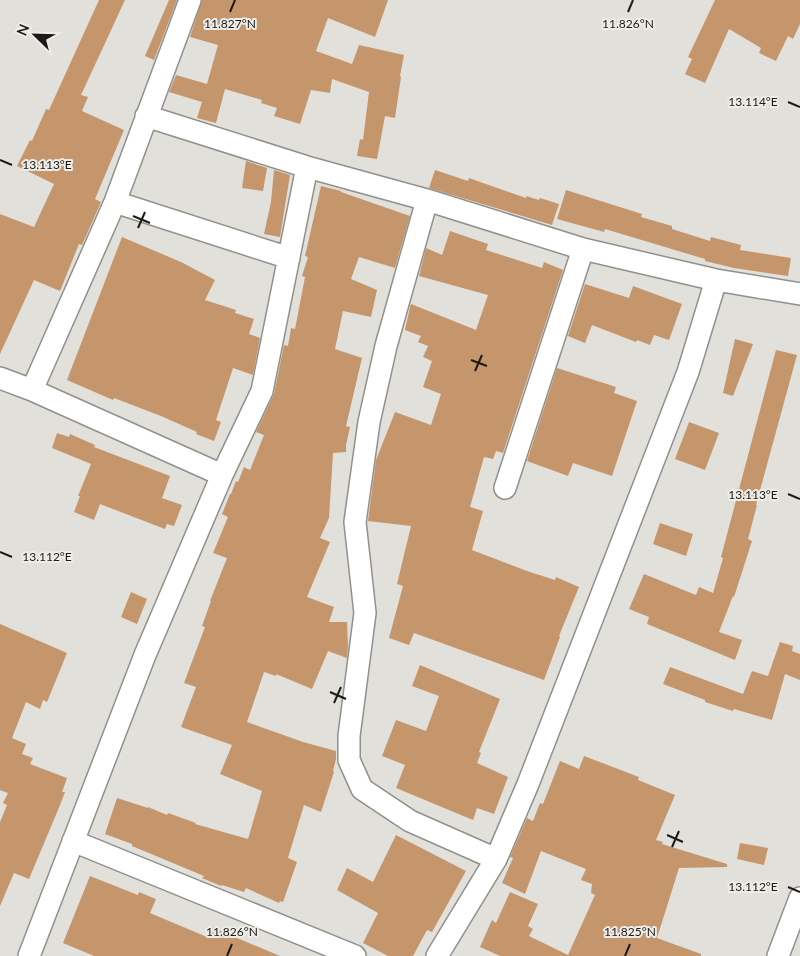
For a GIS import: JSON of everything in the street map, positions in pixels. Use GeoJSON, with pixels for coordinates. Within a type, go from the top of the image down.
{"type":"FeatureCollection","features":[{"type":"Feature","properties":{"kind":"street"},"geometry":{"type":"LineString","coordinates":[[32,390],[115,202],[190,0]]}},
{"type":"Feature","properties":{"kind":"street"},"geometry":{"type":"LineString","coordinates":[[146,116],[307,167],[426,200],[583,249],[716,280],[800,294]]}},
{"type":"Feature","properties":{"kind":"street"},"geometry":{"type":"LineString","coordinates":[[29,956],[145,655],[222,475],[262,391],[307,167]]}},
{"type":"Feature","properties":{"kind":"street"},"geometry":{"type":"LineString","coordinates":[[426,200],[386,346],[369,422],[355,522],[365,613],[349,736],[349,760],[362,789],[410,821],[496,859]]}},
{"type":"Feature","properties":{"kind":"street"},"geometry":{"type":"LineString","coordinates":[[115,202],[289,258]]}},
{"type":"Feature","properties":{"kind":"street"},"geometry":{"type":"LineString","coordinates":[[505,488],[583,249]]}},
{"type":"Feature","properties":{"kind":"street"},"geometry":{"type":"LineString","coordinates":[[437,956],[496,859],[528,784],[688,372],[716,280]]}},
{"type":"Feature","properties":{"kind":"street"},"geometry":{"type":"LineString","coordinates":[[0,378],[32,390],[222,475]]}},
{"type":"Feature","properties":{"kind":"street"},"geometry":{"type":"LineString","coordinates":[[73,841],[355,956]]}},
{"type":"Feature","properties":{"kind":"street"},"geometry":{"type":"LineString","coordinates":[[778,956],[800,898]]}},
{"type":"Feature","properties":{"kind":"building"},"geometry":{"type":"Polygon","coordinates":[[[99,0],[125,0],[81,95],[88,97],[82,111],[124,130],[95,199],[101,202],[82,245],[79,244],[60,291],[34,280],[0,354],[0,214],[34,227],[54,184],[17,166],[30,140],[32,141],[46,109],[49,110],[99,0]]]}},
{"type":"Feature","properties":{"kind":"building"},"geometry":{"type":"Polygon","coordinates":[[[169,0],[177,0],[154,60],[145,56],[169,0]]]}},
{"type":"Feature","properties":{"kind":"building"},"geometry":{"type":"Polygon","coordinates":[[[202,0],[388,0],[375,37],[328,18],[316,51],[352,64],[359,45],[404,55],[395,118],[385,116],[377,159],[357,156],[360,139],[363,140],[369,92],[332,79],[330,93],[311,90],[300,124],[274,116],[277,108],[261,103],[262,100],[225,89],[216,123],[197,118],[202,102],[169,92],[176,75],[207,84],[218,45],[190,37],[202,0]]]}},
{"type":"Feature","properties":{"kind":"building"},"geometry":{"type":"Polygon","coordinates":[[[715,0],[800,0],[800,24],[793,39],[788,36],[776,61],[759,53],[761,48],[729,29],[705,83],[685,74],[692,59],[688,57],[715,0]]]}},
{"type":"Feature","properties":{"kind":"building"},"geometry":{"type":"Polygon","coordinates":[[[246,161],[267,168],[263,191],[242,188],[246,161]]]}},
{"type":"Feature","properties":{"kind":"building"},"geometry":{"type":"Polygon","coordinates":[[[274,170],[290,175],[280,237],[264,234],[271,202],[274,170]]]}},
{"type":"Feature","properties":{"kind":"building"},"geometry":{"type":"Polygon","coordinates":[[[435,170],[468,181],[469,178],[526,198],[526,196],[539,200],[540,198],[559,204],[552,225],[429,188],[435,170]]]}},
{"type":"Feature","properties":{"kind":"building"},"geometry":{"type":"Polygon","coordinates":[[[321,186],[341,191],[410,216],[395,268],[359,257],[351,279],[377,290],[371,317],[343,311],[335,349],[362,358],[346,426],[350,427],[346,452],[333,453],[329,518],[320,538],[330,542],[307,597],[334,607],[329,622],[347,622],[347,658],[328,651],[312,689],[276,674],[276,676],[264,672],[247,722],[303,742],[336,751],[334,772],[321,812],[304,805],[288,858],[297,862],[283,902],[280,901],[279,903],[246,888],[244,892],[221,886],[202,878],[204,876],[105,834],[117,798],[167,815],[168,813],[195,824],[248,839],[262,791],[220,774],[232,745],[181,727],[196,687],[184,683],[205,627],[202,626],[210,601],[227,558],[213,553],[228,517],[222,514],[244,467],[250,470],[264,435],[256,432],[274,394],[284,345],[288,346],[291,328],[295,329],[305,277],[302,276],[308,257],[305,256],[321,186]]]}},
{"type":"Feature","properties":{"kind":"building"},"geometry":{"type":"Polygon","coordinates":[[[566,190],[642,214],[641,217],[672,226],[672,229],[710,241],[711,237],[741,245],[740,250],[791,258],[788,276],[734,268],[705,261],[705,259],[605,229],[604,232],[557,219],[566,190]]]}},
{"type":"Feature","properties":{"kind":"building"},"geometry":{"type":"Polygon","coordinates":[[[450,231],[488,244],[486,250],[542,268],[544,262],[563,270],[503,453],[496,451],[493,459],[484,457],[470,507],[483,511],[472,550],[555,580],[556,577],[579,587],[544,680],[414,633],[409,645],[389,638],[403,586],[397,584],[411,526],[368,521],[376,460],[395,412],[431,425],[441,394],[423,387],[432,361],[423,357],[428,346],[418,342],[421,336],[405,330],[410,307],[411,304],[476,330],[488,295],[419,276],[426,248],[442,255],[450,231]]]}},
{"type":"Feature","properties":{"kind":"building"},"geometry":{"type":"Polygon","coordinates":[[[122,237],[181,262],[215,280],[205,300],[236,310],[235,313],[254,319],[249,334],[260,338],[253,375],[233,368],[216,420],[221,422],[214,441],[161,416],[114,398],[113,400],[67,380],[122,237]]]}},
{"type":"Feature","properties":{"kind":"building"},"geometry":{"type":"Polygon","coordinates":[[[585,284],[629,298],[633,286],[682,304],[669,340],[654,335],[650,345],[637,340],[636,342],[592,325],[585,343],[568,336],[585,284]]]}},
{"type":"Feature","properties":{"kind":"building"},"geometry":{"type":"Polygon","coordinates":[[[735,339],[753,344],[733,396],[723,393],[735,339]]]}},
{"type":"Feature","properties":{"kind":"building"},"geometry":{"type":"Polygon","coordinates":[[[776,350],[797,355],[756,505],[748,539],[752,541],[734,597],[719,632],[742,640],[735,660],[647,624],[649,617],[629,609],[644,574],[696,595],[699,587],[713,593],[776,350]]]}},
{"type":"Feature","properties":{"kind":"building"},"geometry":{"type":"Polygon","coordinates":[[[557,368],[616,387],[614,393],[637,401],[612,476],[573,463],[568,476],[527,461],[557,368]]]}},
{"type":"Feature","properties":{"kind":"building"},"geometry":{"type":"Polygon","coordinates":[[[689,422],[719,433],[705,470],[675,459],[689,422]]]}},
{"type":"Feature","properties":{"kind":"building"},"geometry":{"type":"Polygon","coordinates":[[[57,433],[69,437],[70,434],[95,445],[94,447],[170,476],[162,498],[182,505],[174,526],[167,524],[165,529],[100,504],[94,520],[74,512],[80,496],[78,496],[91,464],[52,448],[57,433]]]}},
{"type":"Feature","properties":{"kind":"building"},"geometry":{"type":"Polygon","coordinates":[[[660,523],[693,534],[686,556],[653,544],[660,523]]]}},
{"type":"Feature","properties":{"kind":"building"},"geometry":{"type":"Polygon","coordinates":[[[131,592],[147,599],[137,624],[121,617],[131,592]]]}},
{"type":"Feature","properties":{"kind":"building"},"geometry":{"type":"Polygon","coordinates":[[[0,624],[67,653],[47,702],[43,700],[40,709],[26,702],[12,738],[26,744],[22,754],[33,758],[30,764],[67,778],[62,792],[65,792],[29,879],[14,873],[0,906],[0,822],[7,805],[3,803],[8,793],[0,790],[0,624]]]}},
{"type":"Feature","properties":{"kind":"building"},"geometry":{"type":"Polygon","coordinates":[[[780,642],[793,646],[792,651],[800,654],[800,680],[785,674],[772,720],[705,702],[705,700],[663,684],[670,667],[743,694],[752,671],[768,676],[780,642]]]}},
{"type":"Feature","properties":{"kind":"building"},"geometry":{"type":"Polygon","coordinates":[[[420,665],[500,699],[479,752],[481,753],[477,763],[508,777],[494,814],[477,808],[473,820],[396,788],[405,765],[382,756],[396,720],[426,731],[439,696],[412,686],[420,665]]]}},
{"type":"Feature","properties":{"kind":"building"},"geometry":{"type":"Polygon","coordinates":[[[584,756],[639,777],[638,780],[675,795],[656,840],[663,842],[662,844],[727,864],[727,867],[679,868],[657,938],[701,954],[701,956],[500,956],[480,947],[492,920],[496,923],[510,892],[538,904],[528,926],[533,929],[529,936],[568,955],[595,895],[591,893],[592,884],[581,880],[586,869],[541,851],[525,894],[502,883],[513,858],[510,857],[527,818],[533,821],[540,803],[543,804],[560,761],[579,769],[584,756]]]}},
{"type":"Feature","properties":{"kind":"building"},"geometry":{"type":"Polygon","coordinates":[[[396,835],[466,871],[432,932],[427,930],[413,956],[388,956],[363,943],[378,913],[337,890],[347,868],[373,882],[396,835]]]}},
{"type":"Feature","properties":{"kind":"building"},"geometry":{"type":"Polygon","coordinates":[[[740,843],[768,848],[764,865],[737,859],[740,843]]]}},
{"type":"Feature","properties":{"kind":"building"},"geometry":{"type":"Polygon","coordinates":[[[90,876],[138,895],[139,892],[156,899],[150,913],[207,937],[211,927],[280,956],[94,956],[63,943],[90,876]]]}}]}
